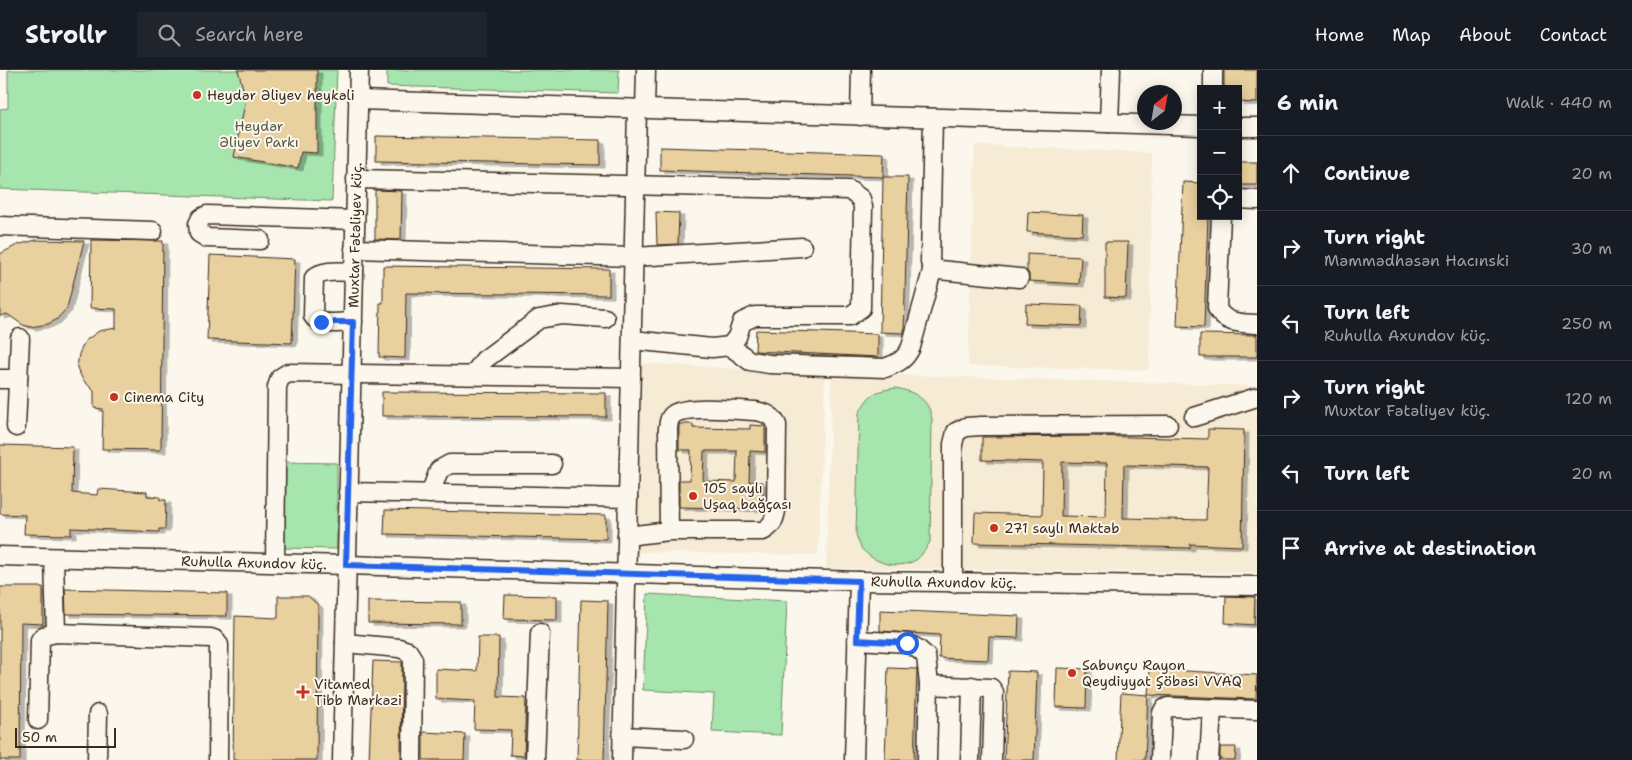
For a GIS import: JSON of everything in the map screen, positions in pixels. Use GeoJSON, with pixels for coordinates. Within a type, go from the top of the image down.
{"type":"FeatureCollection","features":[{"type":"Feature","properties":{"kind":"street","name":"Muxtar Fətəliyev küç."},"geometry":{"type":"LineString","coordinates":[[342,760],[359,70]]}},
{"type":"Feature","properties":{"kind":"street"},"geometry":{"type":"LineString","coordinates":[[622,760],[636,185],[641,109],[646,70]]}},
{"type":"Feature","properties":{"kind":"street"},"geometry":{"type":"LineString","coordinates":[[860,116],[861,70]]}},
{"type":"Feature","properties":{"kind":"street"},"geometry":{"type":"LineString","coordinates":[[1110,123],[1112,70]]}},
{"type":"Feature","properties":{"kind":"street"},"geometry":{"type":"LineString","coordinates":[[1213,85],[1214,70]]}},
{"type":"Feature","properties":{"kind":"street"},"geometry":{"type":"LineString","coordinates":[[358,100],[1197,126]]}},
{"type":"Feature","properties":{"kind":"street"},"geometry":{"type":"LineString","coordinates":[[632,340],[712,348],[730,346],[750,361],[769,364],[885,368],[901,362],[911,347],[932,267],[930,262],[933,118]]}},
{"type":"Feature","properties":{"kind":"street"},"geometry":{"type":"LineString","coordinates":[[1242,127],[1257,127]]}},
{"type":"Feature","properties":{"kind":"street"},"geometry":{"type":"LineString","coordinates":[[356,179],[849,190],[861,199],[863,207],[861,308],[850,316],[756,316],[742,322],[737,337],[730,346]]}},
{"type":"Feature","properties":{"kind":"street"},"geometry":{"type":"LineString","coordinates":[[1242,199],[1257,200]]}},
{"type":"Feature","properties":{"kind":"street"},"geometry":{"type":"LineString","coordinates":[[260,240],[207,238],[199,232],[198,224],[201,218],[206,215],[355,220]]}},
{"type":"Feature","properties":{"kind":"street"},"geometry":{"type":"LineString","coordinates":[[1221,220],[1217,308],[1220,316],[1230,321],[1257,324]]}},
{"type":"Feature","properties":{"kind":"street"},"geometry":{"type":"LineString","coordinates":[[0,226],[153,230]]}},
{"type":"Feature","properties":{"kind":"street"},"geometry":{"type":"LineString","coordinates":[[354,249],[634,256],[802,247]]}},
{"type":"Feature","properties":{"kind":"street"},"geometry":{"type":"LineString","coordinates":[[932,267],[938,270],[1019,278]]}},
{"type":"Feature","properties":{"kind":"street"},"geometry":{"type":"LineString","coordinates":[[353,322],[321,322],[316,321],[313,316],[314,278],[318,274],[325,272],[354,272]]}},
{"type":"Feature","properties":{"kind":"street"},"geometry":{"type":"LineString","coordinates":[[474,375],[484,360],[539,319],[562,315],[605,318]]}},
{"type":"Feature","properties":{"kind":"street"},"geometry":{"type":"LineString","coordinates":[[16,427],[20,338]]}},
{"type":"Feature","properties":{"kind":"street"},"geometry":{"type":"LineString","coordinates":[[275,563],[277,387],[280,378],[288,373],[631,378]]}},
{"type":"Feature","properties":{"kind":"street"},"geometry":{"type":"LineString","coordinates":[[0,379],[18,379]]}},
{"type":"Feature","properties":{"kind":"street"},"geometry":{"type":"LineString","coordinates":[[1194,417],[1257,397]]}},
{"type":"Feature","properties":{"kind":"street"},"geometry":{"type":"LineString","coordinates":[[627,536],[669,531],[763,531],[770,527],[776,511],[777,425],[773,418],[765,413],[756,411],[688,410],[675,413],[670,417],[668,428],[669,531]]}},
{"type":"Feature","properties":{"kind":"street"},"geometry":{"type":"LineString","coordinates":[[953,583],[953,444],[956,432],[966,426],[1168,425]]}},
{"type":"Feature","properties":{"kind":"street"},"geometry":{"type":"LineString","coordinates":[[430,494],[439,470],[450,464],[552,464]]}},
{"type":"Feature","properties":{"kind":"street"},"geometry":{"type":"LineString","coordinates":[[348,492],[628,498]]}},
{"type":"Feature","properties":{"kind":"street","name":"Ruhulla Axundov küç."},"geometry":{"type":"LineString","coordinates":[[0,556],[859,581],[1257,586]]}},
{"type":"Feature","properties":{"kind":"street"},"geometry":{"type":"LineString","coordinates":[[54,558],[56,633]]}},
{"type":"Feature","properties":{"kind":"street"},"geometry":{"type":"LineString","coordinates":[[854,760],[859,581]]}},
{"type":"Feature","properties":{"kind":"street"},"geometry":{"type":"LineString","coordinates":[[38,720],[40,640],[43,636],[56,633],[211,638],[216,640],[219,645],[218,760]]}},
{"type":"Feature","properties":{"kind":"street"},"geometry":{"type":"LineString","coordinates":[[535,760],[540,633]]}},
{"type":"Feature","properties":{"kind":"street"},"geometry":{"type":"LineString","coordinates":[[857,640],[907,643],[926,656],[929,685],[927,760]]}},
{"type":"Feature","properties":{"kind":"street"},"geometry":{"type":"LineString","coordinates":[[345,644],[399,648],[408,651],[413,659],[412,760]]}},
{"type":"Feature","properties":{"kind":"street"},"geometry":{"type":"LineString","coordinates":[[929,685],[991,688],[994,692],[992,760]]}},
{"type":"Feature","properties":{"kind":"street"},"geometry":{"type":"LineString","coordinates":[[970,760],[972,686]]}},
{"type":"Feature","properties":{"kind":"street"},"geometry":{"type":"LineString","coordinates":[[1160,760],[1162,713],[1164,709],[1168,707],[1257,710]]}},
{"type":"Feature","properties":{"kind":"street"},"geometry":{"type":"LineString","coordinates":[[1209,760],[1212,708]]}},
{"type":"Feature","properties":{"kind":"street"},"geometry":{"type":"LineString","coordinates":[[98,714],[98,760]]}},
{"type":"Feature","properties":{"kind":"street"},"geometry":{"type":"LineString","coordinates":[[622,736],[684,739]]}},
{"type":"Feature","properties":{"kind":"shaded area"},"geometry":{"type":"Polygon","coordinates":[[[975,145],[1152,153],[1149,370],[968,366],[975,145]]]}},
{"type":"Feature","properties":{"kind":"shaded area"},"geometry":{"type":"Polygon","coordinates":[[[642,363],[825,374],[818,555],[637,552],[642,363]]]}},
{"type":"Feature","properties":{"kind":"shaded area"},"geometry":{"type":"Polygon","coordinates":[[[832,373],[1257,386],[1257,573],[826,568],[832,373]]]}},
{"type":"Feature","properties":{"kind":"green space","name":"Heydər Əliyev Parkı"},"geometry":{"type":"Polygon","coordinates":[[[8,70],[337,70],[332,201],[0,189],[0,109],[8,108],[8,70]]]}},
{"type":"Feature","properties":{"kind":"green space"},"geometry":{"type":"Polygon","coordinates":[[[387,70],[619,70],[618,93],[387,86],[387,70]]]}},
{"type":"Feature","properties":{"kind":"green space"},"geometry":{"type":"Polygon","coordinates":[[[896,388],[920,397],[928,406],[932,419],[930,542],[916,560],[902,565],[887,564],[873,558],[861,547],[856,535],[859,413],[873,394],[882,390],[896,388]]]}},
{"type":"Feature","properties":{"kind":"green space"},"geometry":{"type":"Polygon","coordinates":[[[282,462],[337,463],[337,549],[281,548],[282,462]]]}},
{"type":"Feature","properties":{"kind":"green space"},"geometry":{"type":"Polygon","coordinates":[[[647,594],[787,601],[781,735],[712,732],[714,694],[643,690],[647,594]]]}},
{"type":"Feature","properties":{"kind":"building"},"geometry":{"type":"Polygon","coordinates":[[[238,70],[317,70],[317,153],[301,152],[298,168],[234,157],[246,99],[238,70]]]}},
{"type":"Feature","properties":{"kind":"building"},"geometry":{"type":"Polygon","coordinates":[[[1224,70],[1257,70],[1257,103],[1242,102],[1242,85],[1224,85],[1224,70]]]}},
{"type":"Feature","properties":{"kind":"building"},"geometry":{"type":"Polygon","coordinates":[[[376,136],[600,140],[600,165],[376,161],[376,136]]]}},
{"type":"Feature","properties":{"kind":"building"},"geometry":{"type":"Polygon","coordinates":[[[660,147],[884,154],[883,177],[660,170],[660,147]]]}},
{"type":"Feature","properties":{"kind":"building"},"geometry":{"type":"Polygon","coordinates":[[[1242,162],[1257,162],[1257,185],[1242,185],[1242,162]]]}},
{"type":"Feature","properties":{"kind":"building"},"geometry":{"type":"Polygon","coordinates":[[[883,177],[908,177],[904,333],[880,332],[883,177]]]}},
{"type":"Feature","properties":{"kind":"building"},"geometry":{"type":"Polygon","coordinates":[[[1183,182],[1197,183],[1197,220],[1208,220],[1204,327],[1177,326],[1183,182]]]}},
{"type":"Feature","properties":{"kind":"building"},"geometry":{"type":"Polygon","coordinates":[[[375,190],[402,191],[401,240],[375,239],[375,190]]]}},
{"type":"Feature","properties":{"kind":"building"},"geometry":{"type":"Polygon","coordinates":[[[656,212],[679,213],[678,244],[657,245],[656,212]]]}},
{"type":"Feature","properties":{"kind":"building"},"geometry":{"type":"Polygon","coordinates":[[[1028,212],[1083,215],[1082,235],[1027,232],[1028,212]]]}},
{"type":"Feature","properties":{"kind":"building"},"geometry":{"type":"Polygon","coordinates":[[[36,240],[84,241],[67,308],[56,320],[48,324],[31,327],[23,325],[7,314],[0,316],[0,254],[17,245],[36,240]]]}},
{"type":"Feature","properties":{"kind":"building"},"geometry":{"type":"Polygon","coordinates":[[[91,240],[163,241],[161,450],[102,449],[103,409],[94,408],[94,391],[83,380],[77,368],[79,354],[85,341],[99,331],[116,328],[116,309],[90,308],[91,240]]]}},
{"type":"Feature","properties":{"kind":"building"},"geometry":{"type":"Polygon","coordinates":[[[1105,242],[1128,242],[1126,298],[1105,297],[1105,242]]]}},
{"type":"Feature","properties":{"kind":"building"},"geometry":{"type":"Polygon","coordinates":[[[1027,254],[1081,257],[1079,284],[1029,281],[1027,254]]]}},
{"type":"Feature","properties":{"kind":"building"},"geometry":{"type":"Polygon","coordinates":[[[210,255],[295,259],[292,343],[207,340],[210,255]]]}},
{"type":"Feature","properties":{"kind":"building"},"geometry":{"type":"Polygon","coordinates":[[[383,266],[609,269],[609,295],[406,293],[405,358],[379,357],[380,303],[383,303],[383,266]]]}},
{"type":"Feature","properties":{"kind":"building"},"geometry":{"type":"Polygon","coordinates":[[[1026,304],[1082,306],[1081,326],[1025,324],[1026,304]]]}},
{"type":"Feature","properties":{"kind":"building"},"geometry":{"type":"Polygon","coordinates":[[[756,330],[878,334],[878,357],[755,351],[756,330]]]}},
{"type":"Feature","properties":{"kind":"building"},"geometry":{"type":"Polygon","coordinates":[[[1200,334],[1257,335],[1257,357],[1200,357],[1200,334]]]}},
{"type":"Feature","properties":{"kind":"building"},"geometry":{"type":"Polygon","coordinates":[[[382,392],[606,393],[606,417],[382,416],[382,392]]]}},
{"type":"Feature","properties":{"kind":"building"},"geometry":{"type":"Polygon","coordinates":[[[679,424],[693,424],[693,428],[750,429],[750,425],[765,426],[765,452],[750,451],[749,482],[763,482],[763,509],[679,507],[679,480],[690,480],[691,450],[679,450],[679,424]],[[704,451],[703,481],[736,482],[737,451],[704,451]]]}},
{"type":"Feature","properties":{"kind":"building"},"geometry":{"type":"Polygon","coordinates":[[[1208,429],[1244,430],[1242,546],[1190,544],[1190,548],[974,543],[975,513],[1042,515],[1043,462],[982,460],[982,437],[1092,436],[1208,439],[1208,429]],[[1062,462],[1061,516],[1106,517],[1107,463],[1062,462]],[[1124,465],[1123,518],[1206,520],[1208,467],[1124,465]]]}},
{"type":"Feature","properties":{"kind":"building"},"geometry":{"type":"Polygon","coordinates":[[[0,445],[73,447],[72,493],[97,495],[98,489],[147,492],[147,496],[160,497],[160,500],[166,500],[165,529],[159,529],[159,532],[71,528],[71,535],[24,534],[25,515],[0,514],[0,445]]]}},
{"type":"Feature","properties":{"kind":"building"},"geometry":{"type":"Polygon","coordinates":[[[385,510],[606,515],[606,539],[384,534],[385,510]]]}},
{"type":"Feature","properties":{"kind":"building"},"geometry":{"type":"Polygon","coordinates":[[[0,587],[43,587],[43,624],[21,623],[20,760],[0,760],[0,587]]]}},
{"type":"Feature","properties":{"kind":"building"},"geometry":{"type":"Polygon","coordinates":[[[65,589],[227,593],[227,616],[66,614],[65,589]]]}},
{"type":"Feature","properties":{"kind":"building"},"geometry":{"type":"Polygon","coordinates":[[[505,595],[557,596],[557,620],[504,619],[505,595]]]}},
{"type":"Feature","properties":{"kind":"building"},"geometry":{"type":"Polygon","coordinates":[[[278,596],[308,596],[318,605],[317,760],[233,760],[235,616],[278,618],[278,596]]]}},
{"type":"Feature","properties":{"kind":"building"},"geometry":{"type":"Polygon","coordinates":[[[1226,596],[1255,597],[1254,625],[1225,623],[1226,596]]]}},
{"type":"Feature","properties":{"kind":"building"},"geometry":{"type":"Polygon","coordinates":[[[581,600],[608,601],[604,760],[577,760],[581,600]]]}},
{"type":"Feature","properties":{"kind":"building"},"geometry":{"type":"Polygon","coordinates":[[[368,601],[461,602],[461,624],[368,623],[368,601]]]}},
{"type":"Feature","properties":{"kind":"building"},"geometry":{"type":"Polygon","coordinates":[[[880,610],[1019,616],[1018,638],[989,637],[988,660],[939,658],[940,635],[880,631],[880,610]]]}},
{"type":"Feature","properties":{"kind":"building"},"geometry":{"type":"Polygon","coordinates":[[[478,637],[499,637],[498,697],[526,698],[524,756],[510,755],[511,730],[474,729],[475,701],[436,699],[436,669],[477,671],[478,637]]]}},
{"type":"Feature","properties":{"kind":"building"},"geometry":{"type":"Polygon","coordinates":[[[373,661],[402,662],[401,760],[369,760],[373,661]]]}},
{"type":"Feature","properties":{"kind":"building"},"geometry":{"type":"Polygon","coordinates":[[[888,668],[917,669],[914,760],[885,760],[888,668]]]}},
{"type":"Feature","properties":{"kind":"building"},"geometry":{"type":"Polygon","coordinates":[[[1057,668],[1087,669],[1086,708],[1056,707],[1057,668]]]}},
{"type":"Feature","properties":{"kind":"building"},"geometry":{"type":"Polygon","coordinates":[[[1150,669],[1257,675],[1256,699],[1148,695],[1150,669]]]}},
{"type":"Feature","properties":{"kind":"building"},"geometry":{"type":"Polygon","coordinates":[[[1008,671],[1037,672],[1034,760],[1004,760],[1008,671]]]}},
{"type":"Feature","properties":{"kind":"building"},"geometry":{"type":"Polygon","coordinates":[[[1121,693],[1148,695],[1145,760],[1118,760],[1121,693]]]}},
{"type":"Feature","properties":{"kind":"building"},"geometry":{"type":"Polygon","coordinates":[[[423,732],[465,734],[464,760],[423,760],[423,732]]]}},
{"type":"Feature","properties":{"kind":"building"},"geometry":{"type":"Polygon","coordinates":[[[1220,747],[1236,747],[1235,760],[1220,760],[1220,747]]]}},
{"type":"Feature","properties":{"kind":"place","name":"Heydər Əliyev heykəli"},"geometry":{"type":"Point","coordinates":[197,95]}},
{"type":"Feature","properties":{"kind":"place","name":"Cinema City"},"geometry":{"type":"Point","coordinates":[114,397]}},
{"type":"Feature","properties":{"kind":"place","name":"105 saylı Uşaq bağçası"},"geometry":{"type":"Point","coordinates":[693,496]}},
{"type":"Feature","properties":{"kind":"place","name":"271 saylı Məktəb"},"geometry":{"type":"Point","coordinates":[994,528]}},
{"type":"Feature","properties":{"kind":"place","name":"Sabunçu Rayon Qeydiyyat Şöbəsi VVAQ"},"geometry":{"type":"Point","coordinates":[1072,673]}},
{"type":"Feature","properties":{"kind":"place","name":"Vitamed Tibb Mərkəzi"},"geometry":{"type":"Point","coordinates":[303,692]}},
{"type":"Feature","properties":{"kind":"route"},"geometry":{"type":"LineString","coordinates":[[321,322],[353,322],[346,565],[859,581],[857,640],[907,643]]}}]}
